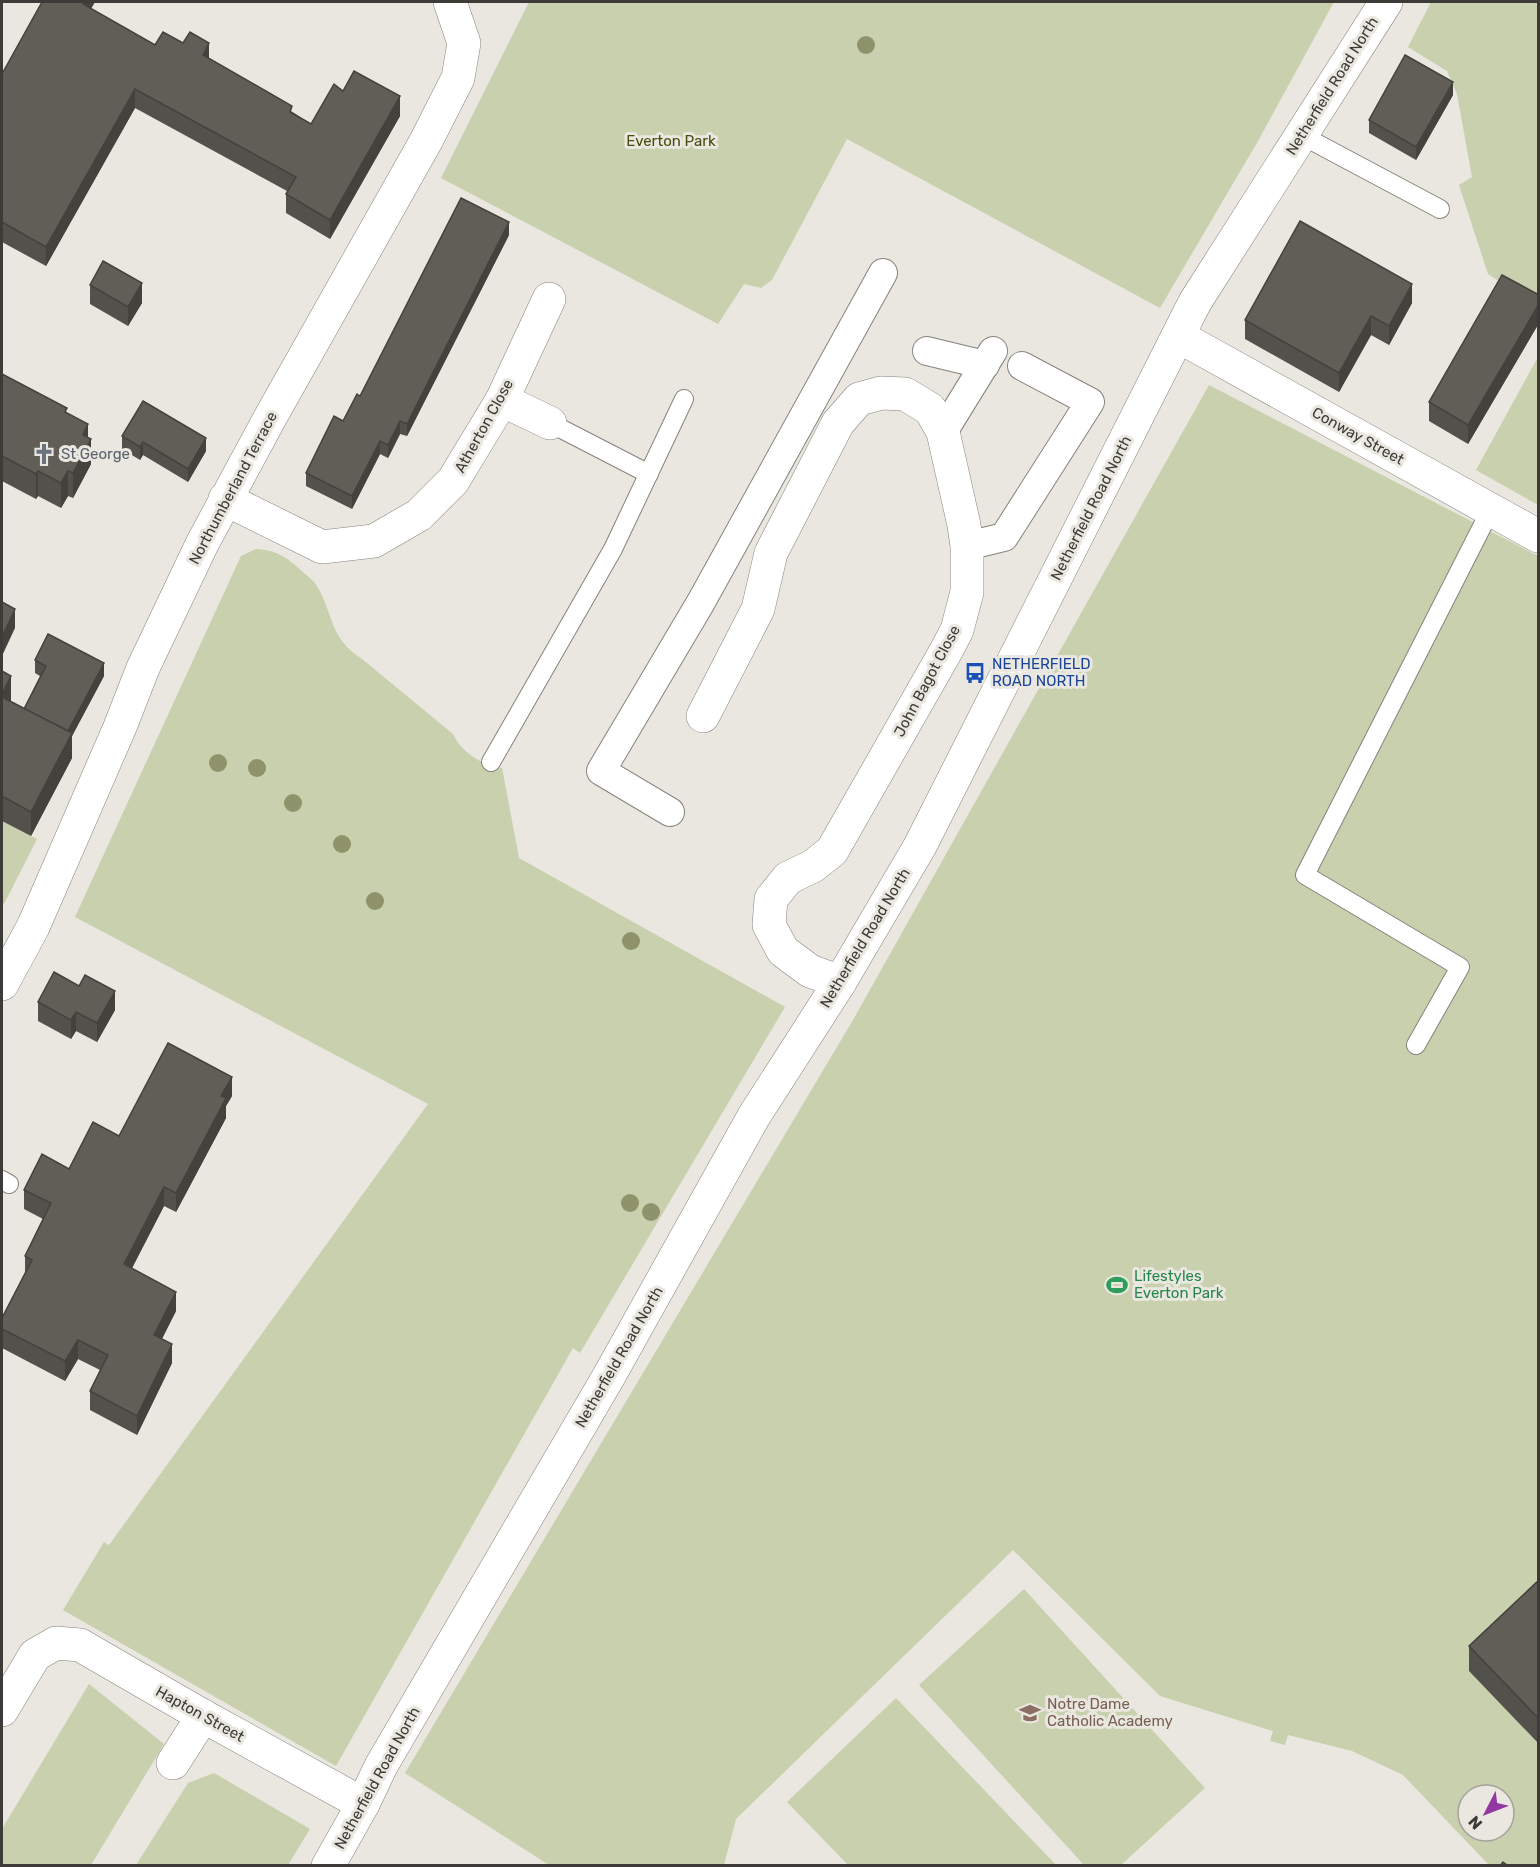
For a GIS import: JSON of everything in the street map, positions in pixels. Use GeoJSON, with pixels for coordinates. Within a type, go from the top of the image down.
{"type":"FeatureCollection","features":[{"type":"Feature","properties":{"kind":"street","name":"Northumberland Terrace"},"geometry":{"type":"LineString","coordinates":[[2,984],[33,927],[120,727],[143,668],[225,500],[426,141],[458,78],[464,43],[450,2]]}},
{"type":"Feature","properties":{"kind":"street","name":"Netherfield Road North"},"geometry":{"type":"LineString","coordinates":[[328,1866],[363,1804],[381,1766],[609,1376],[754,1116],[840,982],[920,846],[1195,302],[1386,2]]}},
{"type":"Feature","properties":{"kind":"street"},"geometry":{"type":"LineString","coordinates":[[670,812],[601,771],[701,602],[883,273]]}},
{"type":"Feature","properties":{"kind":"street","name":"Atherton Close"},"geometry":{"type":"LineString","coordinates":[[225,500],[322,547],[374,541],[419,515],[453,481],[501,400],[549,299]]}},
{"type":"Feature","properties":{"kind":"street","name":"Conway Street"},"geometry":{"type":"LineString","coordinates":[[1178,336],[1539,536]]}},
{"type":"Feature","properties":{"kind":"street"},"geometry":{"type":"LineString","coordinates":[[927,351],[989,358],[943,432]]}},
{"type":"Feature","properties":{"kind":"street"},"geometry":{"type":"LineString","coordinates":[[967,546],[1004,537],[1090,402],[1022,366]]}},
{"type":"Feature","properties":{"kind":"street","name":"John Bagot Close"},"geometry":{"type":"LineString","coordinates":[[703,716],[758,609],[771,553],[838,423],[860,399],[881,393],[904,394],[930,409],[943,432],[967,546],[967,592],[957,630],[832,851],[813,866],[788,878],[771,899],[769,925],[783,951],[810,971],[840,982]]}},
{"type":"Feature","properties":{"kind":"street"},"geometry":{"type":"LineString","coordinates":[[501,400],[550,423]]}},
{"type":"Feature","properties":{"kind":"street","name":"Hapton Street"},"geometry":{"type":"LineString","coordinates":[[2,1710],[35,1655],[56,1643],[80,1645],[202,1716],[363,1804]]}},
{"type":"Feature","properties":{"kind":"street"},"geometry":{"type":"LineString","coordinates":[[173,1763],[202,1716]]}},
{"type":"Feature","properties":{"kind":"lane"},"geometry":{"type":"LineString","coordinates":[[1301,135],[1440,209]]}},
{"type":"Feature","properties":{"kind":"lane"},"geometry":{"type":"LineString","coordinates":[[490,762],[614,549],[684,399]]}},
{"type":"Feature","properties":{"kind":"lane"},"geometry":{"type":"LineString","coordinates":[[550,423],[649,474]]}},
{"type":"Feature","properties":{"kind":"lane"},"geometry":{"type":"LineString","coordinates":[[1416,1045],[1460,967],[1305,875],[1491,509]]}},
{"type":"Feature","properties":{"kind":"green space","name":"Everton Park"},"geometry":{"type":"Polygon","coordinates":[[[529,2],[1334,2],[1258,141],[1160,308],[847,139],[772,280],[761,288],[744,284],[718,324],[441,178],[529,2]]]}},
{"type":"Feature","properties":{"kind":"green space"},"geometry":{"type":"Polygon","coordinates":[[[1431,2],[1538,2],[1538,307],[1488,274],[1459,185],[1472,177],[1457,94],[1447,71],[1408,47],[1431,2]]]}},
{"type":"Feature","properties":{"kind":"green space"},"geometry":{"type":"Polygon","coordinates":[[[1538,357],[1538,505],[1476,470],[1538,357]]]}},
{"type":"Feature","properties":{"kind":"green space","name":"Lifestyles Everton Park"},"geometry":{"type":"Polygon","coordinates":[[[1209,385],[1538,556],[1538,1865],[1489,1865],[1468,1843],[1516,1843],[1516,1783],[1456,1783],[1456,1830],[1403,1775],[1352,1751],[1288,1735],[1285,1745],[1270,1741],[1273,1731],[1160,1696],[1013,1550],[736,1819],[724,1865],[549,1865],[405,1773],[853,1020],[1209,385]]]}},
{"type":"Feature","properties":{"kind":"green space"},"geometry":{"type":"Polygon","coordinates":[[[256,549],[271,551],[283,556],[310,578],[316,584],[343,643],[351,651],[453,734],[473,757],[502,768],[519,858],[785,1007],[580,1353],[573,1348],[336,1766],[63,1610],[104,1542],[109,1545],[428,1104],[75,917],[241,556],[256,549]]]}},
{"type":"Feature","properties":{"kind":"green space"},"geometry":{"type":"Polygon","coordinates":[[[2,821],[37,839],[4,904],[2,902],[2,821]]]}},
{"type":"Feature","properties":{"kind":"green space"},"geometry":{"type":"Polygon","coordinates":[[[1024,1589],[1205,1788],[1121,1865],[1084,1865],[919,1685],[1024,1589]]]}},
{"type":"Feature","properties":{"kind":"green space"},"geometry":{"type":"Polygon","coordinates":[[[89,1684],[164,1744],[91,1865],[2,1865],[2,1829],[89,1684]]]}},
{"type":"Feature","properties":{"kind":"green space"},"geometry":{"type":"Polygon","coordinates":[[[896,1698],[1056,1865],[848,1865],[787,1802],[896,1698]]]}},
{"type":"Feature","properties":{"kind":"green space"},"geometry":{"type":"Polygon","coordinates":[[[214,1773],[310,1829],[288,1865],[136,1865],[188,1783],[214,1773]]]}},
{"type":"Feature","properties":{"kind":"building"},"geometry":{"type":"Polygon","coordinates":[[[42,2],[84,2],[83,4],[155,45],[163,32],[183,43],[190,32],[209,43],[203,55],[292,106],[290,112],[311,124],[334,84],[343,91],[354,71],[400,96],[330,220],[286,194],[296,177],[135,89],[46,247],[2,222],[2,74],[42,2]]]}},
{"type":"Feature","properties":{"kind":"building"},"geometry":{"type":"Polygon","coordinates":[[[1405,55],[1453,82],[1416,147],[1369,120],[1405,55]]]}},
{"type":"Feature","properties":{"kind":"building"},"geometry":{"type":"Polygon","coordinates":[[[461,198],[509,222],[407,424],[400,421],[388,445],[380,441],[352,496],[306,473],[334,416],[343,421],[357,394],[360,396],[461,198]]]}},
{"type":"Feature","properties":{"kind":"building"},"geometry":{"type":"Polygon","coordinates":[[[1300,221],[1412,284],[1389,326],[1371,316],[1339,373],[1245,320],[1300,221]]]}},
{"type":"Feature","properties":{"kind":"building"},"geometry":{"type":"Polygon","coordinates":[[[103,261],[142,283],[128,307],[90,285],[103,261]]]}},
{"type":"Feature","properties":{"kind":"building"},"geometry":{"type":"Polygon","coordinates":[[[1502,275],[1539,295],[1539,304],[1468,425],[1429,402],[1502,275]]]}},
{"type":"Feature","properties":{"kind":"building","name":"St George"},"geometry":{"type":"Polygon","coordinates":[[[2,374],[67,408],[65,412],[88,424],[83,435],[91,439],[73,473],[68,471],[61,483],[38,471],[36,474],[2,456],[2,374]]]}},
{"type":"Feature","properties":{"kind":"building"},"geometry":{"type":"Polygon","coordinates":[[[143,401],[206,438],[188,469],[143,442],[140,447],[122,436],[143,401]]]}},
{"type":"Feature","properties":{"kind":"building"},"geometry":{"type":"Polygon","coordinates":[[[2,602],[15,609],[2,637],[2,602]]]}},
{"type":"Feature","properties":{"kind":"building"},"geometry":{"type":"Polygon","coordinates":[[[48,634],[104,663],[68,731],[24,709],[46,666],[35,660],[48,634]]]}},
{"type":"Feature","properties":{"kind":"building"},"geometry":{"type":"Polygon","coordinates":[[[2,671],[11,676],[2,694],[2,671]]]}},
{"type":"Feature","properties":{"kind":"building"},"geometry":{"type":"Polygon","coordinates":[[[2,697],[72,733],[31,812],[2,796],[2,697]]]}},
{"type":"Feature","properties":{"kind":"building"},"geometry":{"type":"Polygon","coordinates":[[[54,972],[79,986],[85,975],[115,991],[97,1023],[76,1012],[71,1020],[38,1002],[54,972]]]}},
{"type":"Feature","properties":{"kind":"building"},"geometry":{"type":"Polygon","coordinates":[[[168,1043],[232,1077],[221,1096],[226,1098],[176,1193],[164,1187],[124,1264],[176,1292],[154,1335],[172,1344],[137,1416],[90,1391],[108,1355],[78,1340],[65,1361],[2,1329],[2,1318],[32,1260],[25,1256],[51,1203],[24,1190],[42,1154],[69,1169],[93,1122],[119,1136],[168,1043]]]}},
{"type":"Feature","properties":{"kind":"building"},"geometry":{"type":"Polygon","coordinates":[[[1539,1580],[1539,1719],[1469,1646],[1539,1580]]]}},
{"type":"Feature","properties":{"kind":"place","name":"St George"},"geometry":{"type":"Point","coordinates":[44,454]}},
{"type":"Feature","properties":{"kind":"place","name":"NETHERFIELD ROAD NORTH"},"geometry":{"type":"Point","coordinates":[975,673]}},
{"type":"Feature","properties":{"kind":"place","name":"Lifestyles Everton Park"},"geometry":{"type":"Point","coordinates":[1117,1285]}},
{"type":"Feature","properties":{"kind":"place","name":"Notre Dame Catholic Academy"},"geometry":{"type":"Point","coordinates":[1030,1713]}}]}
